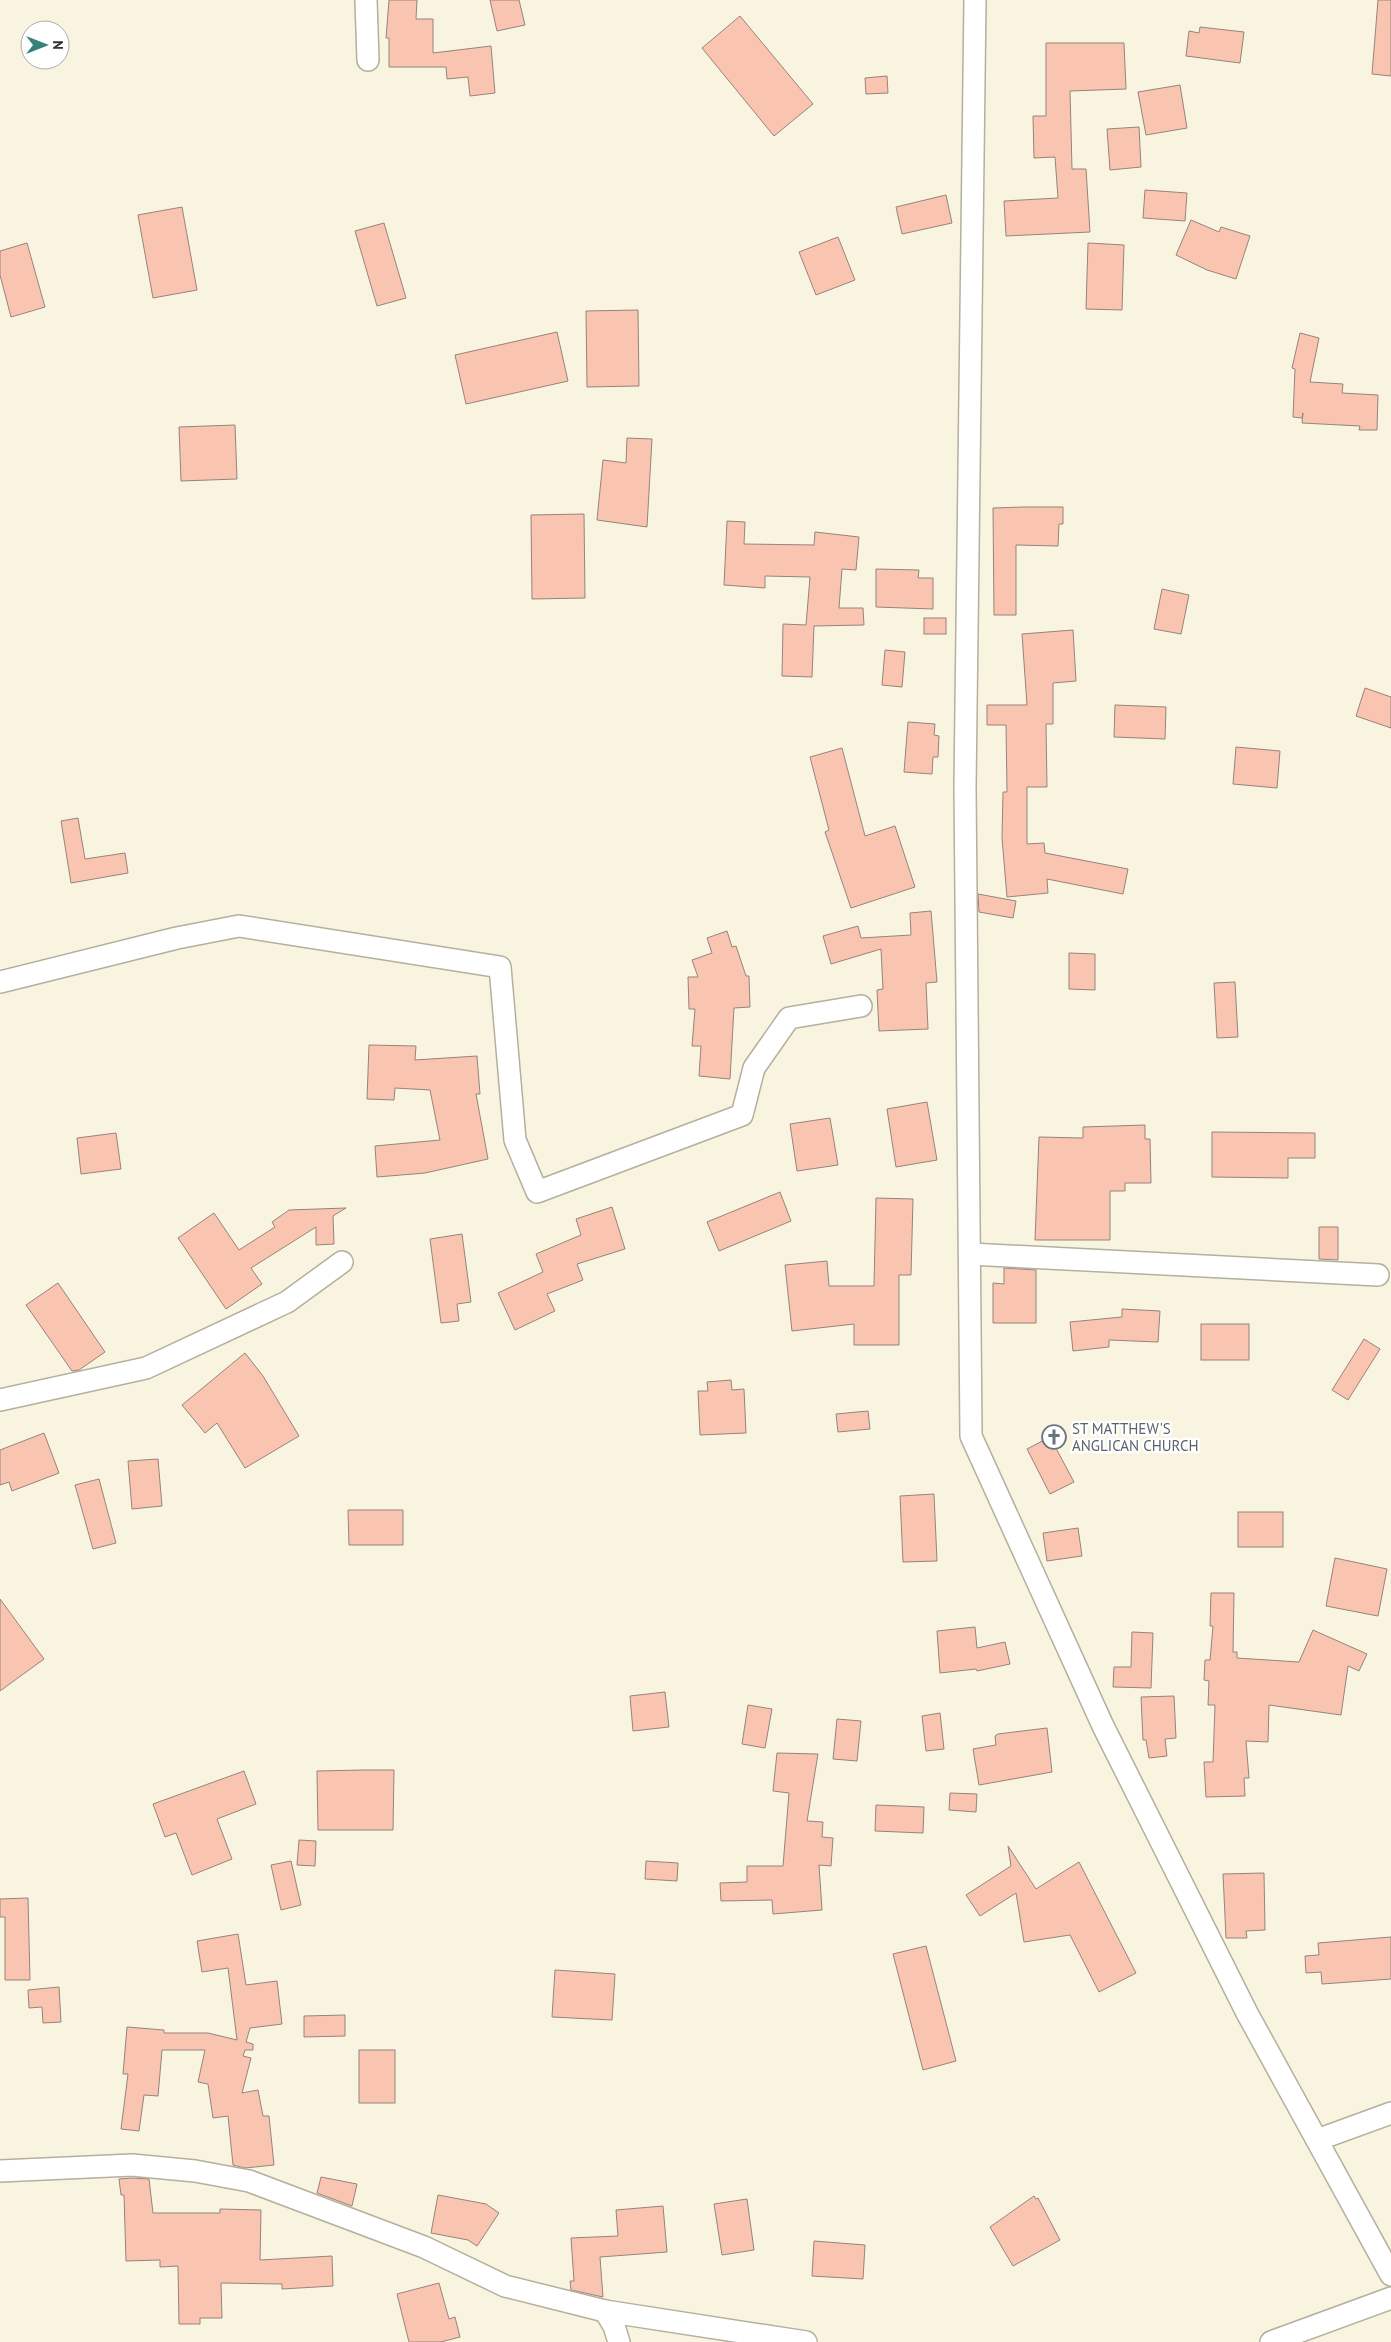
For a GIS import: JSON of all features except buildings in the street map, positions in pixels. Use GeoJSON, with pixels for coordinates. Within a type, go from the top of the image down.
{"type":"FeatureCollection","features":[{"type":"Feature","properties":{"kind":"street"},"geometry":{"type":"LineString","coordinates":[[366,0],[368,60]]}},
{"type":"Feature","properties":{"kind":"street"},"geometry":{"type":"LineString","coordinates":[[975,0],[965,787],[971,1436],[1103,1726],[1247,2013],[1391,2276]]}},
{"type":"Feature","properties":{"kind":"street"},"geometry":{"type":"LineString","coordinates":[[0,982],[177,938],[239,926],[500,967],[515,1140],[537,1192],[742,1115],[754,1068],[789,1018],[861,1006]]}},
{"type":"Feature","properties":{"kind":"street"},"geometry":{"type":"LineString","coordinates":[[970,1254],[1378,1275]]}},
{"type":"Feature","properties":{"kind":"street"},"geometry":{"type":"LineString","coordinates":[[0,1400],[146,1368],[287,1302],[342,1262]]}},
{"type":"Feature","properties":{"kind":"street"},"geometry":{"type":"LineString","coordinates":[[1317,2140],[1391,2113]]}},
{"type":"Feature","properties":{"kind":"street"},"geometry":{"type":"LineString","coordinates":[[0,2171],[132,2165],[195,2171],[249,2181],[424,2247],[505,2286],[605,2311],[806,2342]]}},
{"type":"Feature","properties":{"kind":"street"},"geometry":{"type":"LineString","coordinates":[[1271,2342],[1391,2298]]}},
{"type":"Feature","properties":{"kind":"street"},"geometry":{"type":"LineString","coordinates":[[605,2311],[614,2326],[619,2342]]}},
{"type":"Feature","properties":{"kind":"place","name":"ST MATTHEW'S ANGLICAN CHURCH"},"geometry":{"type":"Point","coordinates":[1054,1437]}}]}
